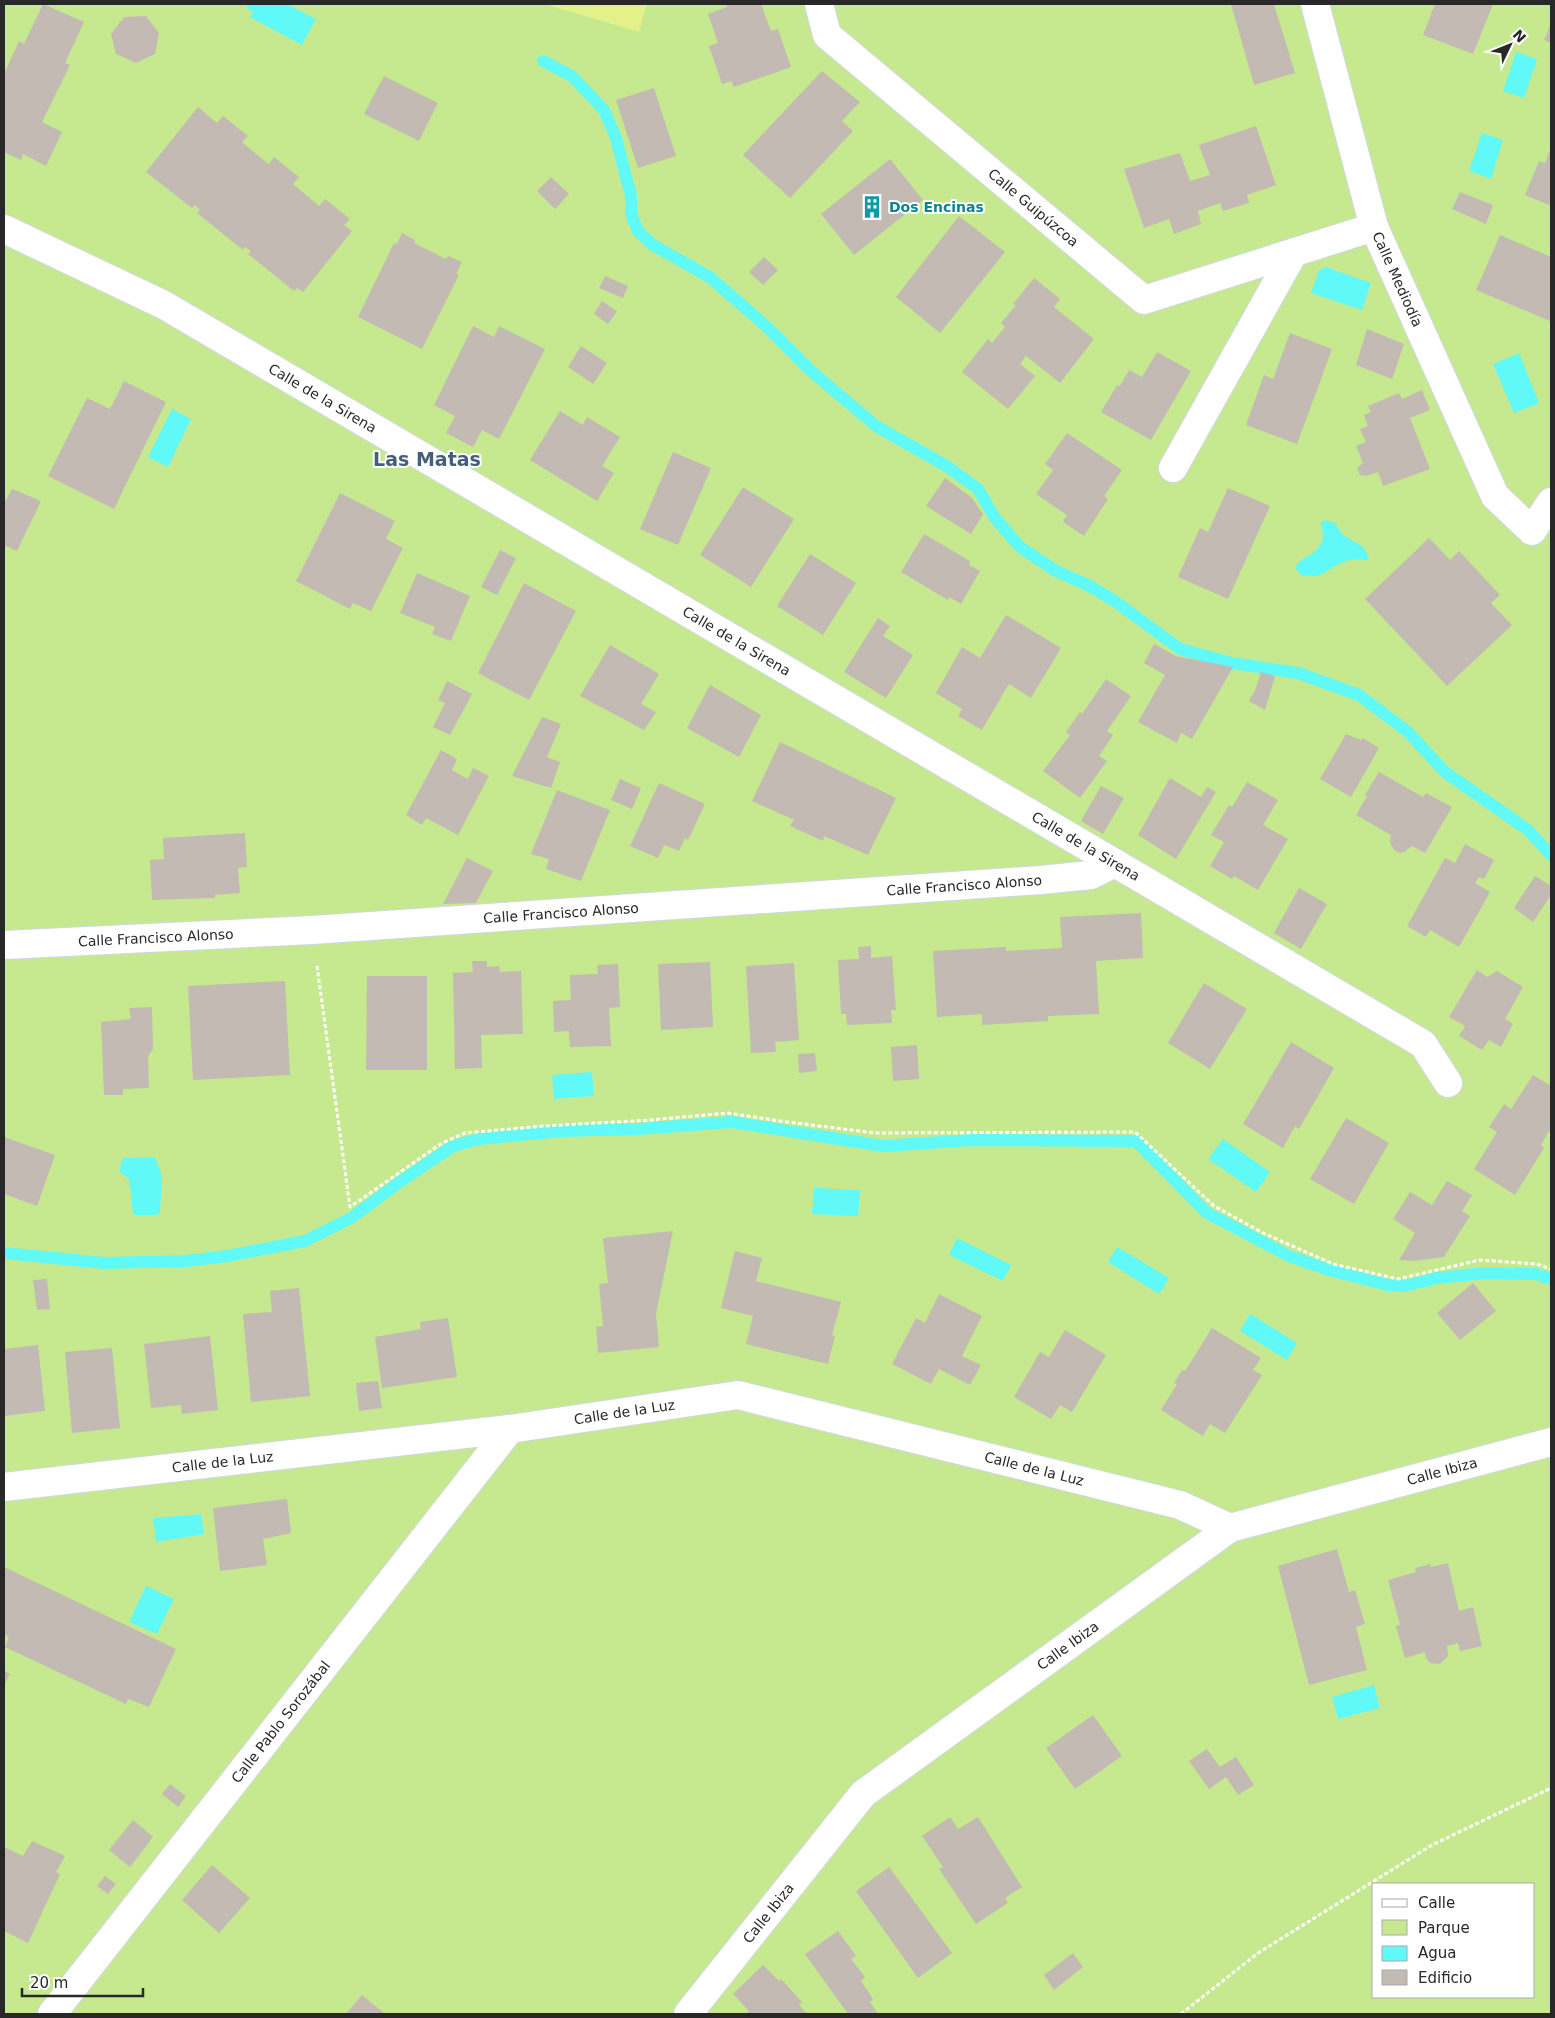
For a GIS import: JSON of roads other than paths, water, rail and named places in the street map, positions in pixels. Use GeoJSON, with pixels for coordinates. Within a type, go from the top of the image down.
{"type":"FeatureCollection","features":[{"type":"Feature","properties":{"kind":"street","name":"Calle Guipúzcoa"},"geometry":{"type":"LineString","coordinates":[[818,4],[827,35],[1144,300],[1374,227]]}},
{"type":"Feature","properties":{"kind":"street","name":"Calle Mediodía"},"geometry":{"type":"LineString","coordinates":[[1315,4],[1374,227],[1495,496],[1532,531],[1551,502]]}},
{"type":"Feature","properties":{"kind":"street","name":"Calle de la Sirena"},"geometry":{"type":"LineString","coordinates":[[4,229],[164,305],[1423,1044],[1448,1083]]}},
{"type":"Feature","properties":{"kind":"street"},"geometry":{"type":"LineString","coordinates":[[1173,468],[1294,252]]}},
{"type":"Feature","properties":{"kind":"street","name":"Calle Francisco Alonso"},"geometry":{"type":"LineString","coordinates":[[4,945],[312,930],[1041,880],[1091,874],[1115,863]]}},
{"type":"Feature","properties":{"kind":"street","name":"Calle de la Luz"},"geometry":{"type":"LineString","coordinates":[[4,1487],[510,1429],[738,1395],[1180,1505],[1230,1528]]}},
{"type":"Feature","properties":{"kind":"street","name":"Calle Pablo Sorozábal"},"geometry":{"type":"LineString","coordinates":[[52,2014],[510,1429]]}},
{"type":"Feature","properties":{"kind":"street","name":"Calle Ibiza"},"geometry":{"type":"LineString","coordinates":[[688,2014],[863,1794],[1230,1528],[1551,1442]]}},
{"type":"Feature","properties":{"kind":"water"},"geometry":{"type":"Polygon","coordinates":[[[246,4],[287,4],[316,19],[302,45],[250,17],[253,12],[249,10],[246,4]]]}},
{"type":"Feature","properties":{"kind":"water"},"geometry":{"type":"Polygon","coordinates":[[[1516,52],[1537,59],[1524,98],[1503,91],[1516,52]]]}},
{"type":"Feature","properties":{"kind":"water"},"geometry":{"type":"Polygon","coordinates":[[[1482,133],[1503,140],[1491,179],[1469,171],[1482,133]]]}},
{"type":"Feature","properties":{"kind":"water"},"geometry":{"type":"Polygon","coordinates":[[[1326,267],[1371,283],[1362,310],[1311,293],[1319,270],[1326,267]]]}},
{"type":"Feature","properties":{"kind":"water"},"geometry":{"type":"Polygon","coordinates":[[[1519,353],[1539,403],[1514,413],[1493,364],[1519,353]]]}},
{"type":"Feature","properties":{"kind":"water"},"geometry":{"type":"Polygon","coordinates":[[[172,409],[191,419],[168,467],[148,457],[172,409]]]}},
{"type":"Feature","properties":{"kind":"water"},"geometry":{"type":"Polygon","coordinates":[[[1326,520],[1335,523],[1343,535],[1363,547],[1369,557],[1367,560],[1348,560],[1320,575],[1302,576],[1295,568],[1298,563],[1319,546],[1323,534],[1321,522],[1326,520]]]}},
{"type":"Feature","properties":{"kind":"water"},"geometry":{"type":"Polygon","coordinates":[[[592,1072],[594,1096],[554,1099],[552,1075],[592,1072]]]}},
{"type":"Feature","properties":{"kind":"water"},"geometry":{"type":"Polygon","coordinates":[[[1223,1139],[1270,1172],[1256,1192],[1208,1159],[1223,1139]]]}},
{"type":"Feature","properties":{"kind":"water"},"geometry":{"type":"Polygon","coordinates":[[[155,1157],[162,1176],[160,1213],[156,1215],[136,1215],[133,1213],[129,1179],[120,1172],[121,1162],[124,1158],[155,1157]]]}},
{"type":"Feature","properties":{"kind":"water"},"geometry":{"type":"Polygon","coordinates":[[[814,1188],[860,1190],[858,1216],[812,1214],[814,1188]]]}},
{"type":"Feature","properties":{"kind":"water"},"geometry":{"type":"Polygon","coordinates":[[[957,1238],[1011,1265],[1003,1281],[949,1255],[957,1238]]]}},
{"type":"Feature","properties":{"kind":"water"},"geometry":{"type":"Polygon","coordinates":[[[1117,1247],[1169,1278],[1159,1294],[1108,1262],[1117,1247]]]}},
{"type":"Feature","properties":{"kind":"water"},"geometry":{"type":"Polygon","coordinates":[[[1250,1314],[1297,1343],[1287,1360],[1240,1331],[1250,1314]]]}},
{"type":"Feature","properties":{"kind":"water"},"geometry":{"type":"Polygon","coordinates":[[[201,1514],[204,1534],[156,1542],[153,1518],[201,1514]]]}},
{"type":"Feature","properties":{"kind":"water"},"geometry":{"type":"Polygon","coordinates":[[[146,1586],[174,1599],[157,1634],[129,1622],[146,1586]]]}},
{"type":"Feature","properties":{"kind":"water"},"geometry":{"type":"Polygon","coordinates":[[[1374,1685],[1380,1708],[1338,1719],[1332,1697],[1374,1685]]]}},
{"type":"Feature","properties":{"kind":"waterway"},"geometry":{"type":"LineString","coordinates":[[543,61],[572,76],[604,110],[616,138],[631,196],[631,214],[638,231],[653,245],[711,278],[769,329],[811,371],[876,426],[948,467],[978,489],[995,518],[1020,547],[1056,571],[1088,585],[1116,602],[1180,649],[1232,663],[1298,673],[1359,695],[1408,732],[1445,772],[1528,830],[1551,855]]}},
{"type":"Feature","properties":{"kind":"waterway"},"geometry":{"type":"LineString","coordinates":[[4,1253],[104,1263],[186,1261],[227,1256],[305,1241],[351,1218],[453,1146],[479,1139],[561,1131],[639,1129],[731,1122],[883,1146],[972,1140],[1136,1141],[1207,1213],[1289,1256],[1329,1270],[1388,1285],[1404,1286],[1437,1278],[1484,1273],[1536,1274],[1551,1279]]}},
{"type":"Feature","properties":{"kind":"place","name":"Dos Encinas"},"geometry":{"type":"Point","coordinates":[872,207]}},
{"type":"Feature","properties":{"kind":"district","name":"Las Matas"},"geometry":{"type":"Point","coordinates":[427,459]}}]}
